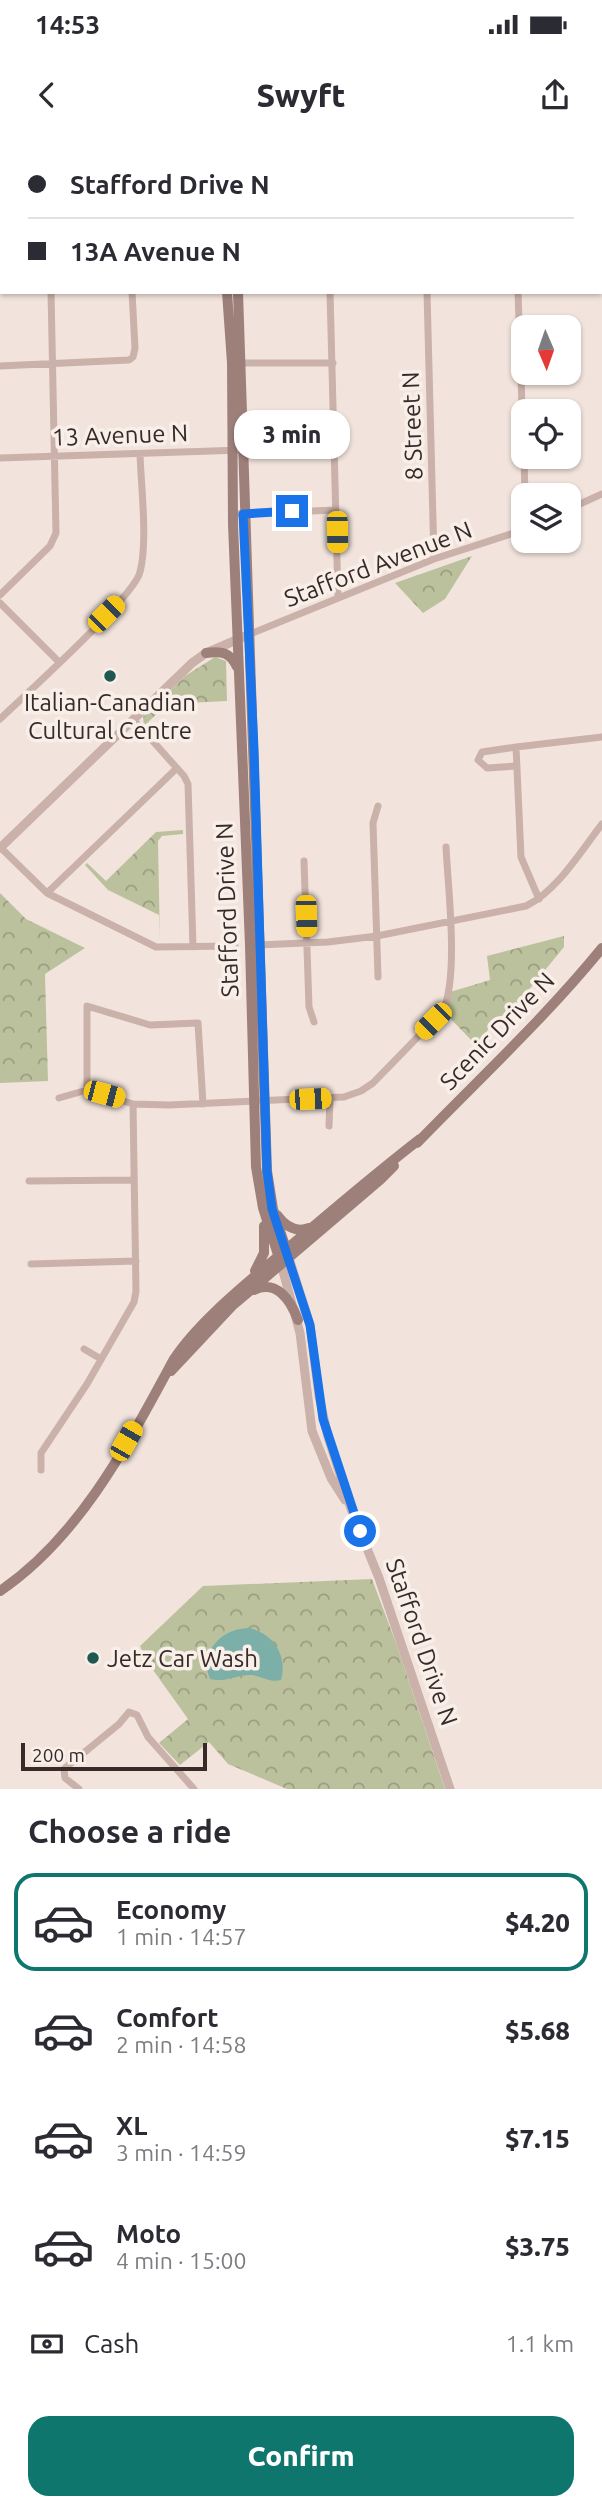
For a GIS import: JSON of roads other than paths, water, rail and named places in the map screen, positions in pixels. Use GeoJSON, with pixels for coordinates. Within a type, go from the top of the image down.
{"type":"FeatureCollection","features":[{"type":"Feature","properties":{"kind":"main road","name":"Stafford Drive N"},"geometry":{"type":"LineString","coordinates":[[228,294],[235,363]]}},
{"type":"Feature","properties":{"kind":"main road","name":"Stafford Drive N"},"geometry":{"type":"LineString","coordinates":[[238,294],[235,363],[238,514],[260,1101],[256,1167],[284,1257]]}},
{"type":"Feature","properties":{"kind":"main road","name":"Stafford Drive N"},"geometry":{"type":"LineString","coordinates":[[243,637],[239,672],[255,945]]}},
{"type":"Feature","properties":{"kind":"main road"},"geometry":{"type":"LineString","coordinates":[[206,653],[223,652],[229,655],[239,672]]}},
{"type":"Feature","properties":{"kind":"main road","name":"Scenic Drive N"},"geometry":{"type":"LineString","coordinates":[[0,1591],[19,1578],[55,1543],[86,1506],[187,1341],[246,1288],[380,1180],[481,1081],[602,948]]}},
{"type":"Feature","properties":{"kind":"main road","name":"Scenic Drive N"},"geometry":{"type":"LineString","coordinates":[[284,1257],[318,1222],[420,1139]]}},
{"type":"Feature","properties":{"kind":"main road"},"geometry":{"type":"LineString","coordinates":[[268,1208],[290,1227],[307,1229],[318,1222]]}},
{"type":"Feature","properties":{"kind":"main road"},"geometry":{"type":"LineString","coordinates":[[246,1288],[264,1253],[268,1208]]}},
{"type":"Feature","properties":{"kind":"main road"},"geometry":{"type":"LineString","coordinates":[[246,1288],[264,1287],[280,1292],[289,1299],[298,1320]]}},
{"type":"Feature","properties":{"kind":"main road","name":"Scenic Drive N"},"geometry":{"type":"LineString","coordinates":[[0,1583],[32,1564]]}},
{"type":"Feature","properties":{"kind":"street"},"geometry":{"type":"LineString","coordinates":[[0,595],[54,540],[56,526],[51,294]]}},
{"type":"Feature","properties":{"kind":"street"},"geometry":{"type":"LineString","coordinates":[[0,366],[131,359],[135,348],[132,294]]}},
{"type":"Feature","properties":{"kind":"street"},"geometry":{"type":"LineString","coordinates":[[330,294],[338,598]]}},
{"type":"Feature","properties":{"kind":"street","name":"8 Street N"},"geometry":{"type":"LineString","coordinates":[[427,294],[434,559]]}},
{"type":"Feature","properties":{"kind":"street"},"geometry":{"type":"LineString","coordinates":[[518,294],[522,399]]}},
{"type":"Feature","properties":{"kind":"street"},"geometry":{"type":"LineString","coordinates":[[235,363],[333,363]]}},
{"type":"Feature","properties":{"kind":"street","name":"13 Avenue N"},"geometry":{"type":"LineString","coordinates":[[0,458],[237,450]]}},
{"type":"Feature","properties":{"kind":"street"},"geometry":{"type":"LineString","coordinates":[[0,719],[117,604],[138,579],[142,552],[139,454]]}},
{"type":"Feature","properties":{"kind":"street"},"geometry":{"type":"LineString","coordinates":[[581,504],[602,494]]}},
{"type":"Feature","properties":{"kind":"street"},"geometry":{"type":"LineString","coordinates":[[238,514],[336,510]]}},
{"type":"Feature","properties":{"kind":"street","name":"Stafford Avenue N"},"geometry":{"type":"LineString","coordinates":[[243,637],[434,559],[511,534]]}},
{"type":"Feature","properties":{"kind":"street"},"geometry":{"type":"LineString","coordinates":[[0,603],[59,662]]}},
{"type":"Feature","properties":{"kind":"street"},"geometry":{"type":"LineString","coordinates":[[235,946],[156,947],[47,893],[0,848],[192,663],[206,653],[243,637]]}},
{"type":"Feature","properties":{"kind":"street"},"geometry":{"type":"LineString","coordinates":[[133,719],[188,784],[193,947]]}},
{"type":"Feature","properties":{"kind":"street"},"geometry":{"type":"LineString","coordinates":[[517,766],[487,768],[478,760],[482,752],[487,750],[602,737]]}},
{"type":"Feature","properties":{"kind":"street"},"geometry":{"type":"LineString","coordinates":[[516,747],[521,858],[539,899]]}},
{"type":"Feature","properties":{"kind":"street"},"geometry":{"type":"LineString","coordinates":[[47,893],[177,768]]}},
{"type":"Feature","properties":{"kind":"street"},"geometry":{"type":"LineString","coordinates":[[378,977],[373,822],[379,806]]}},
{"type":"Feature","properties":{"kind":"street"},"geometry":{"type":"LineString","coordinates":[[255,945],[377,936],[520,907],[539,899],[552,886],[602,824]]}},
{"type":"Feature","properties":{"kind":"street"},"geometry":{"type":"LineString","coordinates":[[59,1098],[87,1090],[133,1104],[330,1099],[355,1094],[373,1083],[443,1011],[450,985],[446,847]]}},
{"type":"Feature","properties":{"kind":"street"},"geometry":{"type":"LineString","coordinates":[[304,861],[309,1007],[314,1022]]}},
{"type":"Feature","properties":{"kind":"street"},"geometry":{"type":"LineString","coordinates":[[87,1090],[87,1006],[150,1025],[198,1023],[203,1104]]}},
{"type":"Feature","properties":{"kind":"street"},"geometry":{"type":"LineString","coordinates":[[329,1126],[330,1099]]}},
{"type":"Feature","properties":{"kind":"street"},"geometry":{"type":"LineString","coordinates":[[41,1470],[41,1453],[102,1359],[134,1301],[133,1104]]}},
{"type":"Feature","properties":{"kind":"street"},"geometry":{"type":"LineString","coordinates":[[29,1181],[133,1180]]}},
{"type":"Feature","properties":{"kind":"street","name":"Stafford Drive N"},"geometry":{"type":"LineString","coordinates":[[284,1257],[298,1320],[312,1431],[331,1478],[351,1509]]}},
{"type":"Feature","properties":{"kind":"street","name":"Stafford Drive N"},"geometry":{"type":"LineString","coordinates":[[284,1257],[310,1325],[323,1419],[351,1509],[379,1578],[450,1789]]}},
{"type":"Feature","properties":{"kind":"street"},"geometry":{"type":"LineString","coordinates":[[31,1264],[135,1261]]}},
{"type":"Feature","properties":{"kind":"street"},"geometry":{"type":"LineString","coordinates":[[84,1349],[102,1359]]}},
{"type":"Feature","properties":{"kind":"street"},"geometry":{"type":"LineString","coordinates":[[79,1789],[67,1781],[64,1769],[119,1724],[127,1713],[132,1712],[138,1717],[148,1737],[194,1789]]}},
{"type":"Feature","properties":{"kind":"water"},"geometry":{"type":"Polygon","coordinates":[[[250,1628],[266,1635],[277,1647],[282,1662],[281,1680],[273,1681],[251,1675],[210,1679],[205,1664],[215,1643],[234,1631],[250,1628]]]}},
{"type":"Feature","properties":{"kind":"place","name":"Italian-Canadian Cultural Centre"},"geometry":{"type":"Point","coordinates":[110,676]}},
{"type":"Feature","properties":{"kind":"place","name":"Jetz Car Wash"},"geometry":{"type":"Point","coordinates":[93,1658]}}]}
